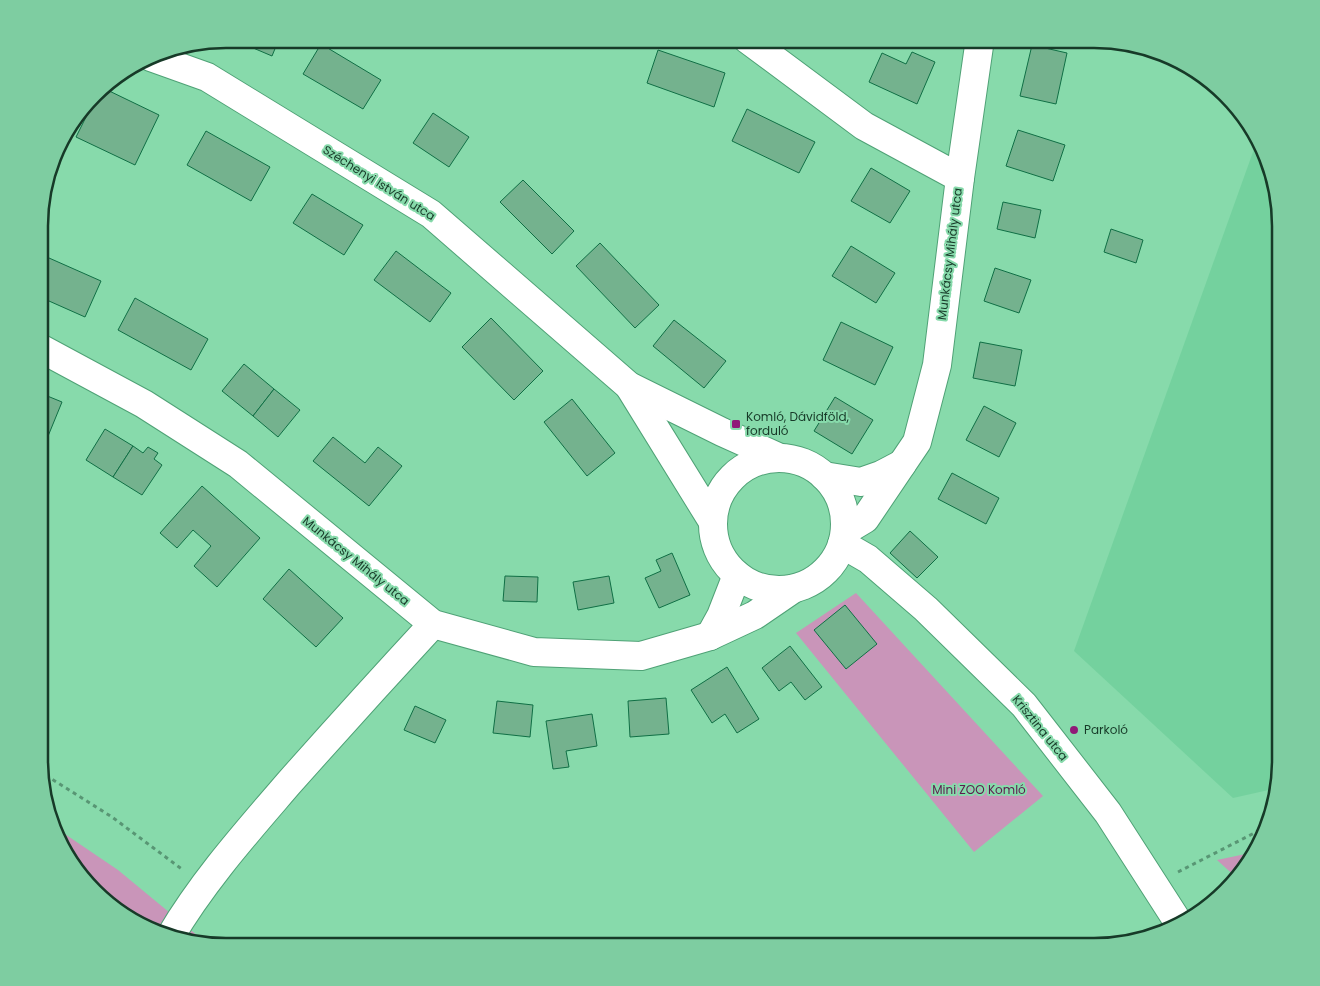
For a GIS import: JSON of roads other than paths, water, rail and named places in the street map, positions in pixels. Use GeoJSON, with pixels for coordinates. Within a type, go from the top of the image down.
{"type":"FeatureCollection","features":[{"type":"Feature","properties":{"kind":"street"},"geometry":{"type":"LineString","coordinates":[[759,48],[864,126],[960,178]]}},
{"type":"Feature","properties":{"kind":"street","name":"Munkácsy Mihály utca"},"geometry":{"type":"LineString","coordinates":[[843,538],[865,519],[916,442],[937,365],[960,178],[979,48]]}},
{"type":"Feature","properties":{"kind":"street","name":"Széchenyi István utca"},"geometry":{"type":"LineString","coordinates":[[160,60],[206,76],[431,214],[629,386],[780,458]]}},
{"type":"Feature","properties":{"kind":"street","name":"Munkácsy Mihály utca"},"geometry":{"type":"LineString","coordinates":[[48,351],[144,404],[238,464],[434,624],[534,652],[641,656],[710,636],[755,615],[793,589]]}},
{"type":"Feature","properties":{"kind":"street","name":"Széchenyi István utca"},"geometry":{"type":"LineString","coordinates":[[629,386],[713,522]]}},
{"type":"Feature","properties":{"kind":"street"},"geometry":{"type":"LineString","coordinates":[[780,458],[804,464],[824,476],[837,492],[844,511],[843,538],[832,564],[814,580],[793,589],[773,590],[754,586],[737,575],[724,560],[715,542],[713,522],[715,508],[729,482],[739,472],[752,464],[780,458]]}},
{"type":"Feature","properties":{"kind":"street"},"geometry":{"type":"LineString","coordinates":[[824,476],[861,482],[881,475],[902,464]]}},
{"type":"Feature","properties":{"kind":"street","name":"Krisztina utca"},"geometry":{"type":"LineString","coordinates":[[843,538],[926,609],[1024,705],[1108,813],[1176,919]]}},
{"type":"Feature","properties":{"kind":"street"},"geometry":{"type":"LineString","coordinates":[[710,636],[721,616],[737,575]]}},
{"type":"Feature","properties":{"kind":"street"},"geometry":{"type":"LineString","coordinates":[[174,931],[204,885],[247,831],[369,693],[434,624]]}},
{"type":"Feature","properties":{"kind":"place","name":"Komló, Dávidföld, forduló"},"geometry":{"type":"Point","coordinates":[736,424]}},
{"type":"Feature","properties":{"kind":"place","name":"Parkoló"},"geometry":{"type":"Point","coordinates":[1074,730]}},
{"type":"Feature","properties":{"kind":"park label","name":"Mini ZOO Komló"},"geometry":{"type":"Point","coordinates":[979,790]}}]}
